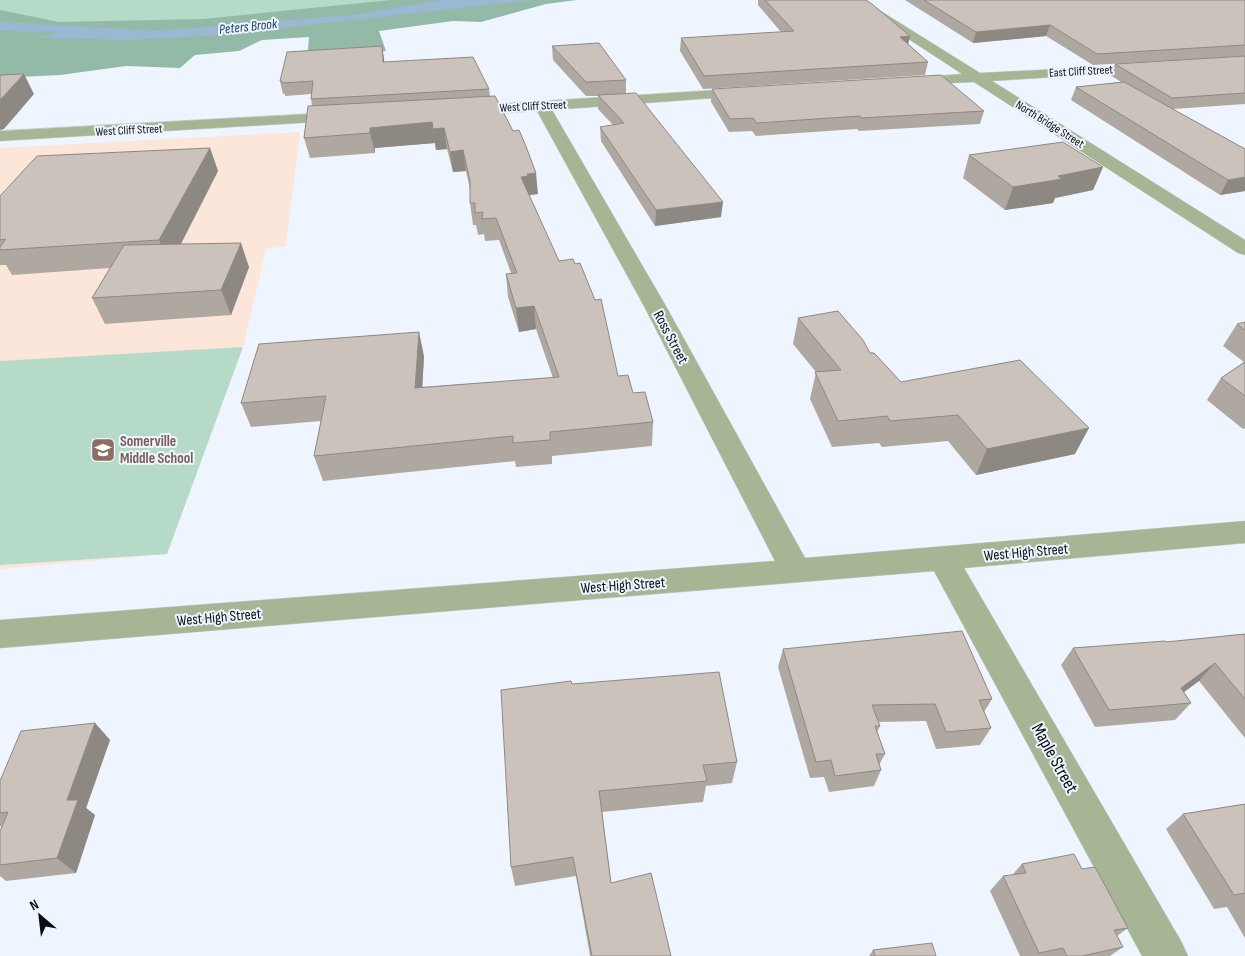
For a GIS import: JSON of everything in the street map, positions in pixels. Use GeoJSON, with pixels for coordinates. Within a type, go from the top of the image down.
{"type":"FeatureCollection","features":[{"type":"Feature","properties":{"kind":"street","name":"North Bridge Street"},"geometry":{"type":"LineString","coordinates":[[855,0],[1245,249]]}},
{"type":"Feature","properties":{"kind":"street","name":"East Cliff Street"},"geometry":{"type":"LineString","coordinates":[[977,78],[1166,66]]}},
{"type":"Feature","properties":{"kind":"street"},"geometry":{"type":"LineString","coordinates":[[894,83],[977,78]]}},
{"type":"Feature","properties":{"kind":"street","name":"West Cliff Street"},"geometry":{"type":"LineString","coordinates":[[445,112],[765,91]]}},
{"type":"Feature","properties":{"kind":"street","name":"Ross Street"},"geometry":{"type":"LineString","coordinates":[[542,106],[656,308],[796,572]]}},
{"type":"Feature","properties":{"kind":"street","name":"West Cliff Street"},"geometry":{"type":"LineString","coordinates":[[0,136],[358,117]]}},
{"type":"Feature","properties":{"kind":"street","name":"West High Street"},"geometry":{"type":"LineString","coordinates":[[0,634],[796,572],[1245,532]]}},
{"type":"Feature","properties":{"kind":"street","name":"Maple Street"},"geometry":{"type":"LineString","coordinates":[[943,559],[1166,956]]}},
{"type":"Feature","properties":{"kind":"shaded area","name":"Somerville Middle School"},"geometry":{"type":"Polygon","coordinates":[[[300,132],[286,246],[266,249],[243,347],[167,554],[0,569],[0,148],[300,132]]]}},
{"type":"Feature","properties":{"kind":"green space"},"geometry":{"type":"Polygon","coordinates":[[[0,0],[441,0],[156,31],[0,22],[0,0]]]}},
{"type":"Feature","properties":{"kind":"green space"},"geometry":{"type":"Polygon","coordinates":[[[391,0],[577,0],[546,4],[481,22],[453,21],[379,31],[386,51],[307,61],[309,37],[262,40],[239,51],[195,55],[180,68],[126,66],[60,75],[0,78],[0,10],[59,22],[203,19],[391,0]]]}},
{"type":"Feature","properties":{"kind":"green space"},"geometry":{"type":"Polygon","coordinates":[[[243,347],[167,554],[0,565],[0,361],[243,347]]]}},
{"type":"Feature","properties":{"kind":"water","name":"Peters Brook"},"geometry":{"type":"Polygon","coordinates":[[[441,0],[532,0],[208,36],[131,40],[40,38],[58,32],[0,31],[0,22],[4,22],[156,31],[353,15],[441,0]]]}},
{"type":"Feature","properties":{"kind":"building"},"geometry":{"type":"Polygon","coordinates":[[[765,0],[866,0],[910,36],[900,37],[928,62],[704,76],[681,38],[794,31],[765,0]]]}},
{"type":"Feature","properties":{"kind":"building"},"geometry":{"type":"Polygon","coordinates":[[[924,0],[1245,0],[1245,45],[1097,54],[1050,25],[976,32],[924,0]]]}},
{"type":"Feature","properties":{"kind":"building"},"geometry":{"type":"Polygon","coordinates":[[[599,43],[626,80],[586,82],[552,46],[599,43]]]}},
{"type":"Feature","properties":{"kind":"building"},"geometry":{"type":"Polygon","coordinates":[[[382,46],[383,62],[473,57],[489,89],[311,99],[313,81],[282,83],[280,81],[287,52],[382,46]]]}},
{"type":"Feature","properties":{"kind":"building"},"geometry":{"type":"Polygon","coordinates":[[[1245,56],[1245,93],[1172,98],[1115,64],[1245,56]]]}},
{"type":"Feature","properties":{"kind":"building"},"geometry":{"type":"Polygon","coordinates":[[[24,74],[0,100],[0,75],[24,74]]]}},
{"type":"Feature","properties":{"kind":"building"},"geometry":{"type":"Polygon","coordinates":[[[941,75],[984,111],[861,118],[860,116],[757,123],[753,118],[730,119],[712,89],[941,75]]]}},
{"type":"Feature","properties":{"kind":"building"},"geometry":{"type":"Polygon","coordinates":[[[1124,82],[1245,149],[1245,177],[1228,180],[1076,87],[1124,82]]]}},
{"type":"Feature","properties":{"kind":"building"},"geometry":{"type":"Polygon","coordinates":[[[636,93],[723,202],[656,210],[600,127],[624,123],[598,95],[636,93]]]}},
{"type":"Feature","properties":{"kind":"building"},"geometry":{"type":"Polygon","coordinates":[[[495,96],[513,131],[519,130],[525,144],[536,173],[521,177],[559,261],[573,259],[575,264],[580,263],[595,300],[601,299],[618,376],[628,375],[633,393],[645,392],[653,422],[550,432],[550,440],[513,443],[513,436],[314,456],[326,396],[241,403],[259,344],[419,332],[415,388],[559,377],[534,306],[516,308],[506,274],[517,273],[496,218],[482,219],[483,212],[475,213],[475,203],[470,203],[470,181],[463,150],[450,152],[444,128],[433,129],[432,122],[370,128],[370,133],[304,138],[308,106],[495,96]]]}},
{"type":"Feature","properties":{"kind":"building"},"geometry":{"type":"Polygon","coordinates":[[[1063,142],[1103,167],[1058,176],[1062,179],[1013,187],[969,155],[1063,142]]]}},
{"type":"Feature","properties":{"kind":"building"},"geometry":{"type":"Polygon","coordinates":[[[210,148],[159,240],[0,250],[6,239],[0,240],[0,196],[37,156],[210,148]]]}},
{"type":"Feature","properties":{"kind":"building"},"geometry":{"type":"Polygon","coordinates":[[[241,243],[221,290],[92,298],[124,245],[241,243]]]}},
{"type":"Feature","properties":{"kind":"building"},"geometry":{"type":"Polygon","coordinates":[[[838,311],[863,340],[870,353],[874,353],[901,382],[1020,360],[1089,428],[987,449],[958,415],[890,421],[887,416],[838,421],[815,372],[841,370],[798,318],[838,311]]]}},
{"type":"Feature","properties":{"kind":"building"},"geometry":{"type":"Polygon","coordinates":[[[1245,322],[1245,330],[1237,324],[1245,322]]]}},
{"type":"Feature","properties":{"kind":"building"},"geometry":{"type":"Polygon","coordinates":[[[1245,362],[1245,396],[1221,378],[1245,362]]]}},
{"type":"Feature","properties":{"kind":"building"},"geometry":{"type":"Polygon","coordinates":[[[962,631],[992,699],[979,700],[991,728],[946,732],[935,704],[872,705],[880,726],[875,726],[885,754],[876,754],[881,770],[835,776],[831,760],[816,762],[783,649],[962,631]]]}},
{"type":"Feature","properties":{"kind":"building"},"geometry":{"type":"Polygon","coordinates":[[[1245,634],[1245,699],[1215,663],[1181,688],[1191,703],[1109,710],[1073,648],[1166,642],[1245,634]]]}},
{"type":"Feature","properties":{"kind":"building"},"geometry":{"type":"Polygon","coordinates":[[[719,672],[737,762],[703,765],[707,781],[599,791],[611,883],[651,873],[671,956],[592,956],[573,857],[511,867],[501,690],[571,681],[572,684],[719,672]]]}},
{"type":"Feature","properties":{"kind":"building"},"geometry":{"type":"Polygon","coordinates":[[[95,723],[67,800],[78,800],[57,858],[0,865],[0,831],[8,812],[0,813],[0,781],[21,731],[95,723]]]}},
{"type":"Feature","properties":{"kind":"building"},"geometry":{"type":"Polygon","coordinates":[[[1245,804],[1245,893],[1234,895],[1183,814],[1245,804]]]}},
{"type":"Feature","properties":{"kind":"building"},"geometry":{"type":"Polygon","coordinates":[[[1074,854],[1082,869],[1095,867],[1128,928],[1114,930],[1123,947],[1082,956],[1067,956],[1063,948],[1039,953],[1003,876],[1026,873],[1022,864],[1074,854]]]}},
{"type":"Feature","properties":{"kind":"building"},"geometry":{"type":"Polygon","coordinates":[[[932,943],[936,956],[875,956],[873,950],[932,943]]]}},
{"type":"Feature","properties":{"kind":"place","name":"Somerville Middle School"},"geometry":{"type":"Point","coordinates":[103,450]}}]}
